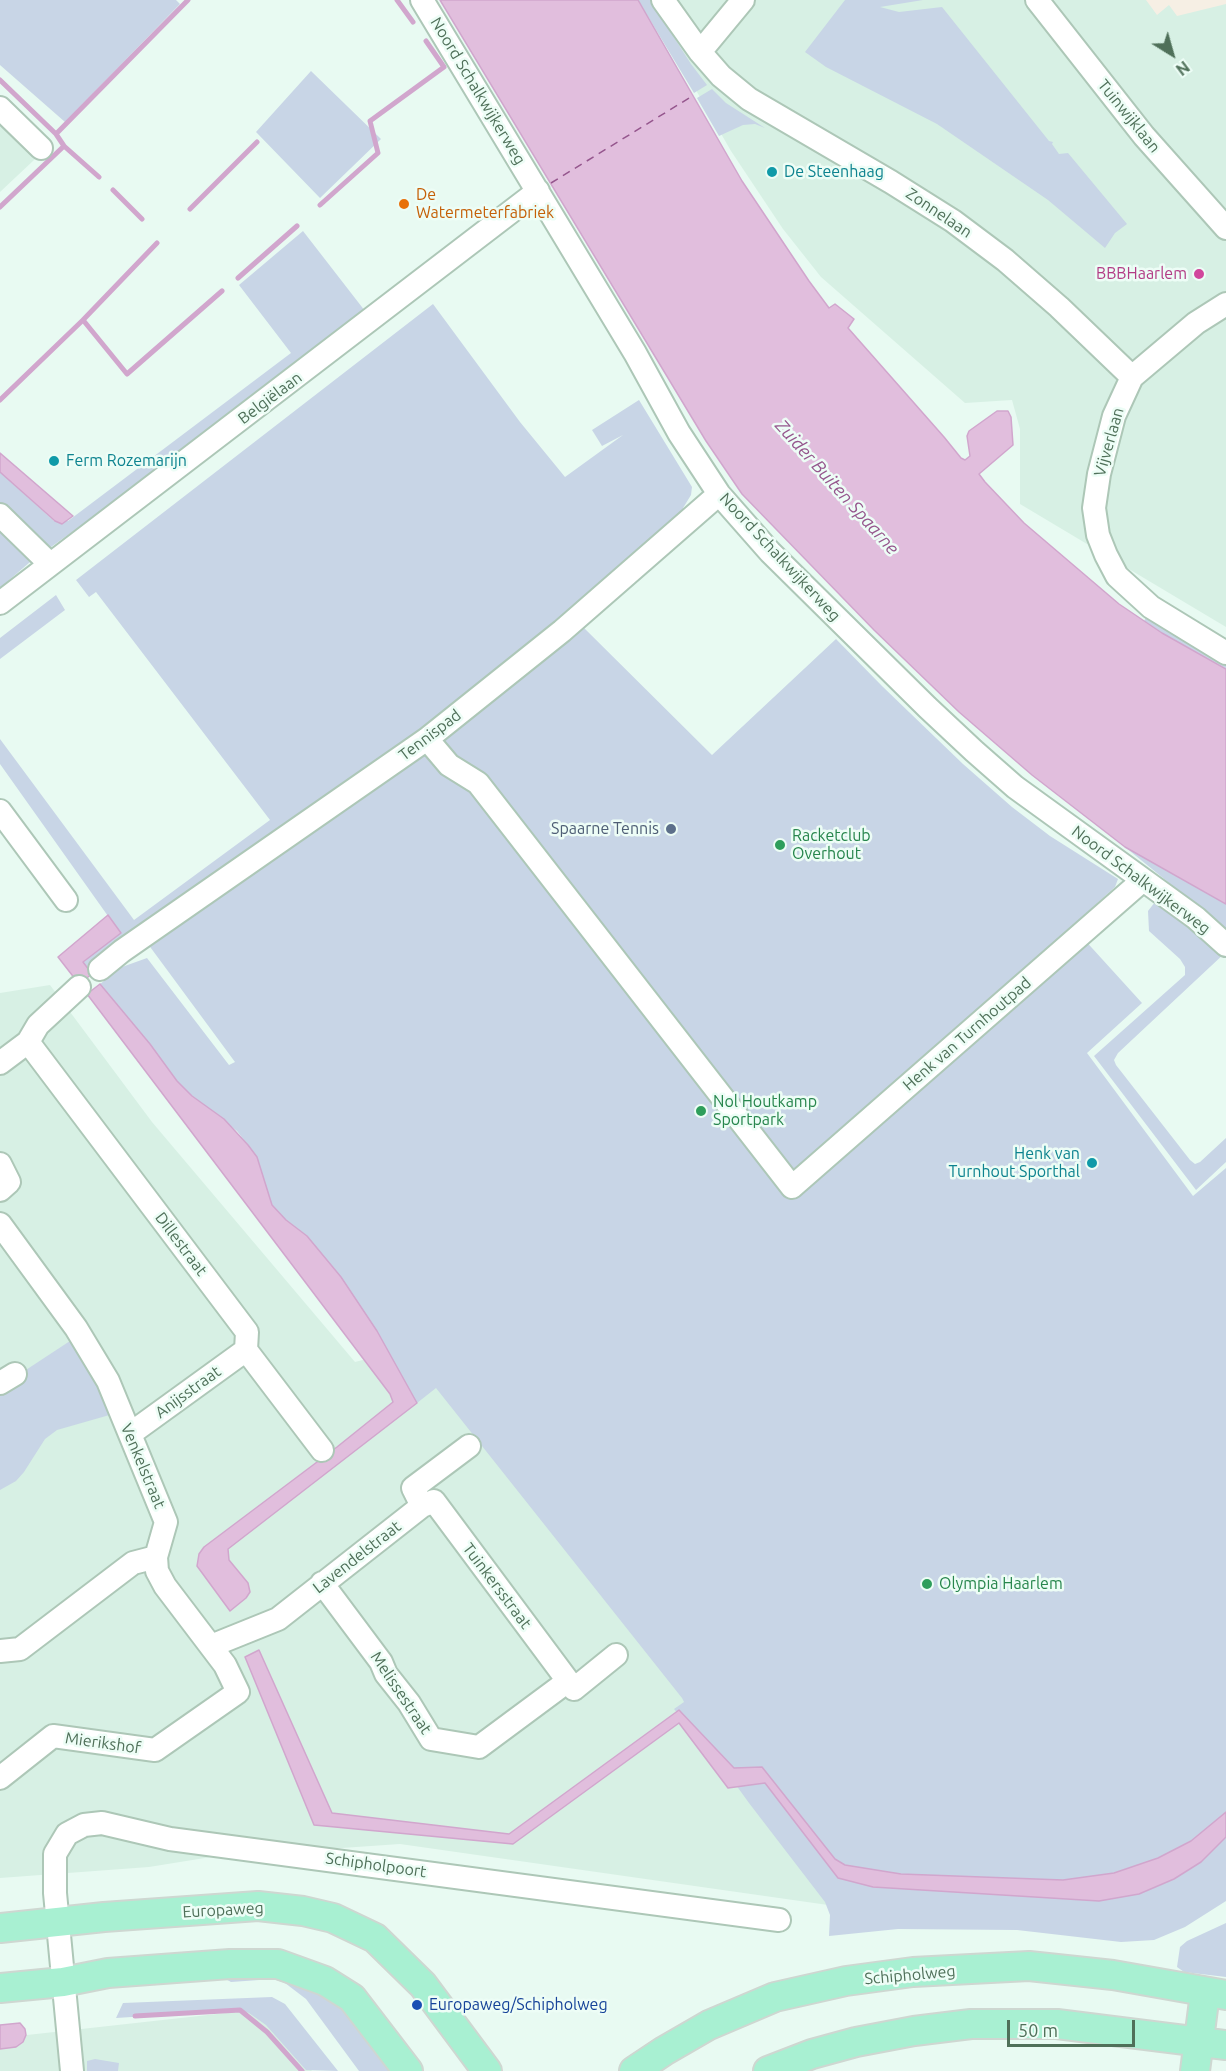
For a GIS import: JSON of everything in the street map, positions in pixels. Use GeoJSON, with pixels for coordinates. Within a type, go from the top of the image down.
{"type":"FeatureCollection","features":[{"type":"Feature","properties":{"kind":"main road","name":"Europaweg"},"geometry":{"type":"LineString","coordinates":[[0,1928],[258,1906],[303,1911],[333,1918],[375,1938],[423,1985],[487,2071]]}},
{"type":"Feature","properties":{"kind":"main road"},"geometry":{"type":"LineString","coordinates":[[0,1988],[63,1982],[119,1972],[230,1964],[278,1964],[325,1981],[352,1998],[408,2071]]}},
{"type":"Feature","properties":{"kind":"main road","name":"Schipholweg"},"geometry":{"type":"LineString","coordinates":[[634,2071],[664,2050],[709,2025],[775,1997],[846,1981],[913,1972],[1029,1966],[1113,1975],[1216,1994]]}},
{"type":"Feature","properties":{"kind":"main road"},"geometry":{"type":"LineString","coordinates":[[1195,2071],[1212,2043],[1216,1994]]}},
{"type":"Feature","properties":{"kind":"main road"},"geometry":{"type":"LineString","coordinates":[[768,2071],[812,2054],[856,2042],[914,2031],[971,2024],[1057,2024],[1212,2043]]}},
{"type":"Feature","properties":{"kind":"street","name":"Noord Schalkwijkerweg"},"geometry":{"type":"LineString","coordinates":[[422,0],[635,352],[679,433],[719,494],[779,561],[974,751],[1015,787],[1196,918],[1226,945]]}},
{"type":"Feature","properties":{"kind":"street","name":"Zonnelaan"},"geometry":{"type":"LineString","coordinates":[[663,0],[700,52],[721,76],[749,99],[900,187],[953,221],[1005,260],[1059,306],[1132,377]]}},
{"type":"Feature","properties":{"kind":"street"},"geometry":{"type":"LineString","coordinates":[[700,52],[743,0]]}},
{"type":"Feature","properties":{"kind":"street","name":"Tuinwijklaan"},"geometry":{"type":"LineString","coordinates":[[1037,0],[1144,136],[1226,228]]}},
{"type":"Feature","properties":{"kind":"street"},"geometry":{"type":"LineString","coordinates":[[0,108],[41,148]]}},
{"type":"Feature","properties":{"kind":"street","name":"Belgiëlaan"},"geometry":{"type":"LineString","coordinates":[[0,603],[538,191]]}},
{"type":"Feature","properties":{"kind":"street","name":"Vijverlaan"},"geometry":{"type":"LineString","coordinates":[[1226,304],[1196,324],[1132,377],[1114,416],[1099,474],[1094,508],[1098,535],[1117,576],[1151,607],[1226,653]]}},
{"type":"Feature","properties":{"kind":"street","name":"Tennispad"},"geometry":{"type":"LineString","coordinates":[[100,969],[122,951],[427,739],[562,631],[719,494]]}},
{"type":"Feature","properties":{"kind":"street"},"geometry":{"type":"LineString","coordinates":[[0,515],[50,564]]}},
{"type":"Feature","properties":{"kind":"street","name":"Henk van Turnhoutpad"},"geometry":{"type":"LineString","coordinates":[[427,739],[448,765],[477,783],[792,1187],[1143,880]]}},
{"type":"Feature","properties":{"kind":"street"},"geometry":{"type":"LineString","coordinates":[[0,811],[66,900]]}},
{"type":"Feature","properties":{"kind":"street"},"geometry":{"type":"LineString","coordinates":[[0,1063],[28,1042],[38,1025],[79,987]]}},
{"type":"Feature","properties":{"kind":"street","name":"Dillestraat"},"geometry":{"type":"LineString","coordinates":[[28,1042],[247,1332],[246,1350],[322,1450]]}},
{"type":"Feature","properties":{"kind":"street"},"geometry":{"type":"LineString","coordinates":[[0,1164],[9,1182],[0,1190]]}},
{"type":"Feature","properties":{"kind":"street","name":"Venkelstraat"},"geometry":{"type":"LineString","coordinates":[[0,1224],[76,1328],[108,1381],[166,1522],[156,1557]]}},
{"type":"Feature","properties":{"kind":"street","name":"Anijsstraat"},"geometry":{"type":"LineString","coordinates":[[130,1434],[246,1350]]}},
{"type":"Feature","properties":{"kind":"street"},"geometry":{"type":"LineString","coordinates":[[422,1506],[413,1488],[469,1446]]}},
{"type":"Feature","properties":{"kind":"street","name":"Tuinkersstraat"},"geometry":{"type":"LineString","coordinates":[[422,1506],[434,1501],[568,1681]]}},
{"type":"Feature","properties":{"kind":"street","name":"Lavendelstraat"},"geometry":{"type":"LineString","coordinates":[[211,1646],[278,1619],[422,1506]]}},
{"type":"Feature","properties":{"kind":"street"},"geometry":{"type":"LineString","coordinates":[[0,1651],[20,1649],[133,1563],[156,1557],[157,1570],[165,1586],[211,1646]]}},
{"type":"Feature","properties":{"kind":"street","name":"Melissestraat"},"geometry":{"type":"LineString","coordinates":[[322,1583],[381,1662],[386,1674],[410,1703],[431,1739],[479,1747],[568,1681],[574,1689],[616,1655]]}},
{"type":"Feature","properties":{"kind":"street","name":"Mierikshof"},"geometry":{"type":"LineString","coordinates":[[0,1778],[53,1736],[155,1750],[238,1692],[225,1665],[211,1646]]}},
{"type":"Feature","properties":{"kind":"street","name":"Schipholpoort"},"geometry":{"type":"LineString","coordinates":[[72,2071],[55,1893],[55,1854],[67,1834],[84,1825],[102,1823],[170,1839],[779,1920]]}},
{"type":"Feature","properties":{"kind":"shaded area"},"geometry":{"type":"Polygon","coordinates":[[[0,0],[176,0],[180,4],[65,122],[0,65],[0,0]]]}},
{"type":"Feature","properties":{"kind":"shaded area"},"geometry":{"type":"Polygon","coordinates":[[[638,0],[650,0],[707,85],[694,93],[638,0]]]}},
{"type":"Feature","properties":{"kind":"shaded area"},"geometry":{"type":"Polygon","coordinates":[[[648,0],[1226,0],[1226,627],[1020,504],[1020,429],[1012,400],[965,403],[821,277],[783,229],[731,151],[659,26],[648,0]]]}},
{"type":"Feature","properties":{"kind":"shaded area"},"geometry":{"type":"Polygon","coordinates":[[[845,0],[923,0],[880,7],[899,12],[942,7],[1049,141],[1053,142],[1059,154],[1068,153],[1127,224],[1115,233],[1105,248],[1048,200],[937,124],[826,67],[805,52],[845,0]]]}},
{"type":"Feature","properties":{"kind":"shaded area"},"geometry":{"type":"Polygon","coordinates":[[[1146,0],[1226,0],[1226,4],[1177,16],[1169,5],[1157,15],[1146,0]]]}},
{"type":"Feature","properties":{"kind":"shaded area"},"geometry":{"type":"Polygon","coordinates":[[[311,71],[381,139],[320,198],[256,132],[311,71]]]}},
{"type":"Feature","properties":{"kind":"shaded area"},"geometry":{"type":"Polygon","coordinates":[[[712,89],[726,103],[765,128],[755,124],[743,125],[719,136],[697,98],[712,89]]]}},
{"type":"Feature","properties":{"kind":"shaded area"},"geometry":{"type":"Polygon","coordinates":[[[0,95],[50,145],[0,192],[0,95]]]}},
{"type":"Feature","properties":{"kind":"shaded area"},"geometry":{"type":"Polygon","coordinates":[[[303,231],[365,311],[114,502],[30,562],[0,588],[0,472],[54,521],[68,521],[291,353],[239,285],[303,231]]]}},
{"type":"Feature","properties":{"kind":"shaded area","name":"Nol Houtkamp Sportpark"},"geometry":{"type":"Polygon","coordinates":[[[433,304],[520,422],[565,477],[623,435],[602,446],[592,430],[639,400],[692,487],[691,495],[683,508],[693,524],[579,623],[712,755],[836,639],[963,764],[1012,807],[1050,836],[1118,879],[1115,887],[1072,926],[1142,1003],[1087,1053],[1193,1196],[1226,1168],[1226,1901],[1185,1927],[1154,1940],[1121,1942],[1017,1930],[898,1929],[829,1936],[830,1915],[825,1902],[723,1767],[674,1709],[684,1702],[682,1698],[436,1388],[417,1403],[377,1331],[341,1277],[307,1236],[286,1220],[272,1205],[257,1157],[248,1145],[237,1131],[192,1096],[177,1081],[150,1044],[100,984],[122,967],[147,958],[229,1065],[235,1062],[145,940],[92,974],[83,962],[120,933],[0,764],[0,739],[134,920],[270,820],[96,592],[89,597],[76,580],[433,304]]]}},
{"type":"Feature","properties":{"kind":"shaded area"},"geometry":{"type":"Polygon","coordinates":[[[56,595],[65,610],[0,659],[0,638],[56,595]]]}},
{"type":"Feature","properties":{"kind":"shaded area"},"geometry":{"type":"Polygon","coordinates":[[[1151,609],[1226,657],[1226,669],[1195,654],[1144,621],[1151,609]]]}},
{"type":"Feature","properties":{"kind":"shaded area"},"geometry":{"type":"Polygon","coordinates":[[[1125,847],[1226,904],[1226,932],[1190,900],[1125,847]]]}},
{"type":"Feature","properties":{"kind":"shaded area"},"geometry":{"type":"Polygon","coordinates":[[[1155,902],[1226,952],[1118,1053],[1114,1060],[1195,1164],[1226,1138],[1226,1162],[1196,1190],[1094,1056],[1185,975],[1185,967],[1180,959],[1149,931],[1148,911],[1155,902]]]}},
{"type":"Feature","properties":{"kind":"shaded area"},"geometry":{"type":"Polygon","coordinates":[[[50,985],[152,1122],[355,1362],[428,1343],[842,1907],[400,1844],[211,1857],[149,1867],[0,1878],[0,993],[50,985]]]}},
{"type":"Feature","properties":{"kind":"shaded area"},"geometry":{"type":"Polygon","coordinates":[[[70,1341],[113,1414],[57,1430],[45,1439],[16,1481],[0,1490],[0,1387],[70,1341]]]}},
{"type":"Feature","properties":{"kind":"shaded area"},"geometry":{"type":"Polygon","coordinates":[[[1226,1923],[1226,1977],[1184,1972],[1177,1967],[1180,1947],[1187,1941],[1226,1923]]]}},
{"type":"Feature","properties":{"kind":"shaded area"},"geometry":{"type":"Polygon","coordinates":[[[270,1974],[304,1982],[335,2002],[355,2023],[390,2071],[359,2071],[306,1999],[285,1983],[273,1979],[231,1982],[220,1976],[270,1974]]]}},
{"type":"Feature","properties":{"kind":"shaded area"},"geometry":{"type":"Polygon","coordinates":[[[272,1997],[285,2004],[338,2071],[306,2070],[266,2025],[249,2013],[240,2010],[116,2018],[123,2003],[272,1997]]]}},
{"type":"Feature","properties":{"kind":"shaded area"},"geometry":{"type":"Polygon","coordinates":[[[244,2011],[266,2011],[312,2071],[0,2071],[0,2038],[244,2011]]]}},
{"type":"Feature","properties":{"kind":"shaded area"},"geometry":{"type":"Polygon","coordinates":[[[95,2059],[119,2063],[118,2071],[87,2071],[87,2061],[95,2059]]]}},
{"type":"Feature","properties":{"kind":"water","name":"Zuider Buiten Spaarne"},"geometry":{"type":"Polygon","coordinates":[[[440,0],[638,0],[742,181],[809,281],[829,308],[835,304],[854,319],[848,328],[961,458],[965,460],[970,456],[967,436],[969,431],[997,411],[1008,411],[1011,417],[1013,445],[979,474],[985,482],[1024,523],[1119,604],[1162,633],[1226,669],[1226,904],[1125,847],[1032,775],[959,712],[874,630],[742,494],[706,441],[440,0]]]}},
{"type":"Feature","properties":{"kind":"water"},"geometry":{"type":"Polygon","coordinates":[[[0,453],[73,516],[62,524],[55,521],[0,472],[0,453]]]}},
{"type":"Feature","properties":{"kind":"water"},"geometry":{"type":"Polygon","coordinates":[[[108,915],[121,933],[83,962],[92,974],[79,984],[58,957],[108,915]]]}},
{"type":"Feature","properties":{"kind":"water"},"geometry":{"type":"Polygon","coordinates":[[[100,984],[150,1044],[177,1081],[192,1096],[224,1119],[248,1145],[257,1157],[272,1205],[286,1220],[307,1236],[341,1277],[377,1331],[417,1403],[228,1549],[229,1560],[248,1583],[250,1592],[230,1611],[197,1566],[199,1554],[204,1547],[393,1402],[390,1394],[87,994],[100,984]]]}},
{"type":"Feature","properties":{"kind":"water"},"geometry":{"type":"Polygon","coordinates":[[[259,1650],[332,1813],[509,1834],[679,1710],[734,1768],[762,1767],[835,1859],[845,1865],[901,1874],[1063,1880],[1114,1873],[1158,1858],[1191,1841],[1226,1812],[1226,1837],[1201,1862],[1174,1879],[1139,1894],[1099,1901],[873,1887],[838,1878],[765,1783],[728,1788],[679,1723],[513,1844],[314,1825],[245,1657],[259,1650]]]}},
{"type":"Feature","properties":{"kind":"water"},"geometry":{"type":"Polygon","coordinates":[[[20,2023],[26,2035],[23,2042],[16,2047],[0,2049],[0,2025],[20,2023]]]}},
{"type":"Feature","properties":{"kind":"waterway"},"geometry":{"type":"LineString","coordinates":[[0,207],[64,146],[56,134],[188,0]]}},
{"type":"Feature","properties":{"kind":"waterway"},"geometry":{"type":"LineString","coordinates":[[397,0],[413,22]]}},
{"type":"Feature","properties":{"kind":"waterway"},"geometry":{"type":"LineString","coordinates":[[320,205],[378,153],[370,121],[444,67],[426,41]]}},
{"type":"Feature","properties":{"kind":"waterway"},"geometry":{"type":"LineString","coordinates":[[0,80],[56,134]]}},
{"type":"Feature","properties":{"kind":"waterway"},"geometry":{"type":"LineString","coordinates":[[190,209],[257,142]]}},
{"type":"Feature","properties":{"kind":"waterway"},"geometry":{"type":"LineString","coordinates":[[64,146],[99,177]]}},
{"type":"Feature","properties":{"kind":"waterway"},"geometry":{"type":"LineString","coordinates":[[113,190],[142,219]]}},
{"type":"Feature","properties":{"kind":"waterway"},"geometry":{"type":"LineString","coordinates":[[238,278],[297,226]]}},
{"type":"Feature","properties":{"kind":"waterway"},"geometry":{"type":"LineString","coordinates":[[83,320],[157,243]]}},
{"type":"Feature","properties":{"kind":"waterway"},"geometry":{"type":"LineString","coordinates":[[0,400],[83,320],[127,374],[222,291]]}},
{"type":"Feature","properties":{"kind":"waterway"},"geometry":{"type":"LineString","coordinates":[[135,2016],[240,2010],[267,2032],[302,2071]]}},
{"type":"Feature","properties":{"kind":"ferry route"},"geometry":{"type":"LineString","coordinates":[[551,183],[694,95]]}},
{"type":"Feature","properties":{"kind":"place","name":"De Steenhaag"},"geometry":{"type":"Point","coordinates":[772,172]}},
{"type":"Feature","properties":{"kind":"place","name":"De Watermeterfabriek"},"geometry":{"type":"Point","coordinates":[404,204]}},
{"type":"Feature","properties":{"kind":"place","name":"BBBHaarlem"},"geometry":{"type":"Point","coordinates":[1199,274]}},
{"type":"Feature","properties":{"kind":"place","name":"Ferm Rozemarijn"},"geometry":{"type":"Point","coordinates":[54,461]}},
{"type":"Feature","properties":{"kind":"place","name":"Spaarne Tennis"},"geometry":{"type":"Point","coordinates":[671,829]}},
{"type":"Feature","properties":{"kind":"place","name":"Racketclub Overhout"},"geometry":{"type":"Point","coordinates":[780,845]}},
{"type":"Feature","properties":{"kind":"place","name":"Nol Houtkamp Sportpark"},"geometry":{"type":"Point","coordinates":[701,1111]}},
{"type":"Feature","properties":{"kind":"place","name":"Henk van Turnhout Sporthal"},"geometry":{"type":"Point","coordinates":[1092,1163]}},
{"type":"Feature","properties":{"kind":"place","name":"Olympia Haarlem"},"geometry":{"type":"Point","coordinates":[927,1584]}},
{"type":"Feature","properties":{"kind":"place","name":"Europaweg/Schipholweg"},"geometry":{"type":"Point","coordinates":[417,2005]}}]}
